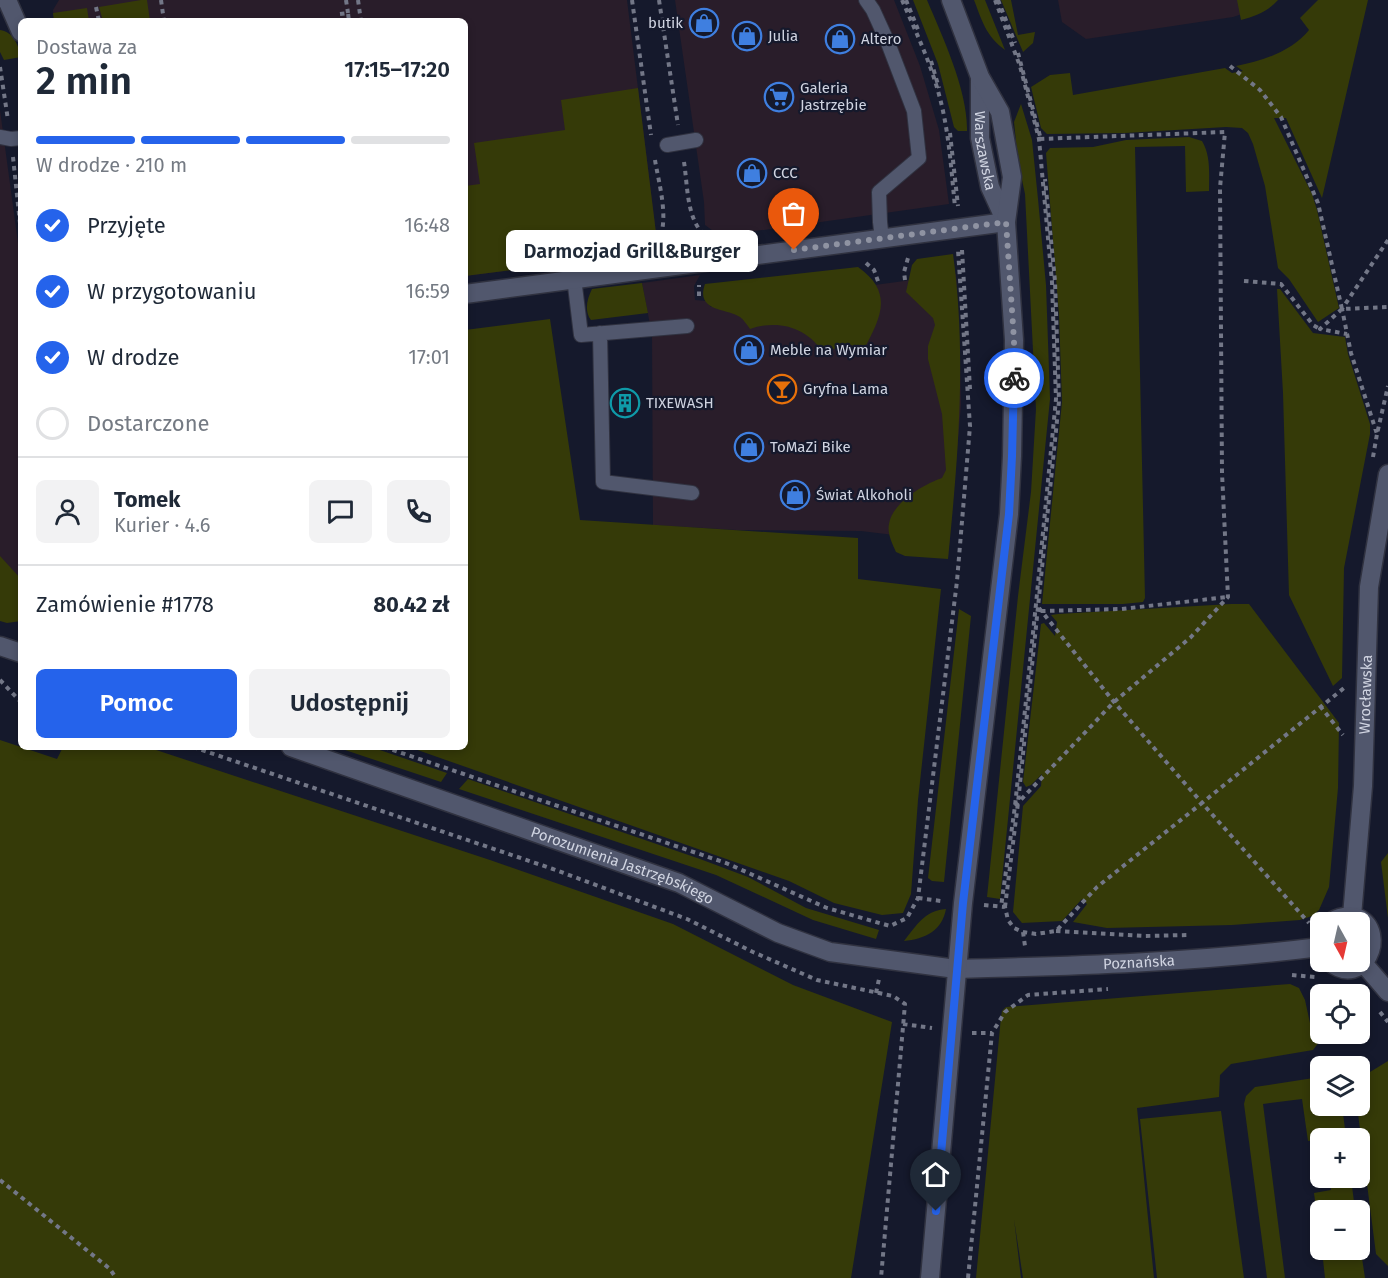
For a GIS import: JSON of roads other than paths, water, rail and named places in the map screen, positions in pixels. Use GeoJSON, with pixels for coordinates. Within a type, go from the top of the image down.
{"type":"FeatureCollection","features":[{"type":"Feature","properties":{"kind":"street","name":"Warszawska"},"geometry":{"type":"LineString","coordinates":[[930,1278],[956,969],[1009,514],[1014,340],[1006,222],[1012,177],[1005,134],[1000,112],[980,77],[951,0]]}},
{"type":"Feature","properties":{"kind":"street"},"geometry":{"type":"LineString","coordinates":[[5,4],[18,27]]}},
{"type":"Feature","properties":{"kind":"street","name":"Warszawska"},"geometry":{"type":"LineString","coordinates":[[980,77],[980,138],[990,187],[1006,222]]}},
{"type":"Feature","properties":{"kind":"street"},"geometry":{"type":"LineString","coordinates":[[468,294],[1006,222]]}},
{"type":"Feature","properties":{"kind":"street","name":"Wrocławska"},"geometry":{"type":"LineString","coordinates":[[1352,912],[1363,786],[1369,587],[1388,474]]}},
{"type":"Feature","properties":{"kind":"street"},"geometry":{"type":"LineString","coordinates":[[0,646],[18,652]]}},
{"type":"Feature","properties":{"kind":"street","name":"Porozumienia Jastrzębskiego"},"geometry":{"type":"LineString","coordinates":[[299,750],[679,884],[778,933],[830,952],[956,969]]}},
{"type":"Feature","properties":{"kind":"street"},"geometry":{"type":"LineString","coordinates":[[1370,929],[1375,939],[1370,956]]}},
{"type":"Feature","properties":{"kind":"street","name":"Poznańska"},"geometry":{"type":"LineString","coordinates":[[956,969],[1149,961],[1310,948]]}},
{"type":"Feature","properties":{"kind":"street"},"geometry":{"type":"LineString","coordinates":[[1370,971],[1388,992]]}},
{"type":"Feature","properties":{"kind":"lane"},"geometry":{"type":"LineString","coordinates":[[866,0],[888,43],[914,111],[919,158],[879,192],[879,222],[882,238]]}},
{"type":"Feature","properties":{"kind":"lane"},"geometry":{"type":"LineString","coordinates":[[0,137],[11,140],[18,139]]}},
{"type":"Feature","properties":{"kind":"lane"},"geometry":{"type":"LineString","coordinates":[[674,144],[696,140]]}},
{"type":"Feature","properties":{"kind":"lane"},"geometry":{"type":"LineString","coordinates":[[574,278],[581,335],[687,326]]}},
{"type":"Feature","properties":{"kind":"lane"},"geometry":{"type":"LineString","coordinates":[[600,333],[603,482],[692,492]]}},
{"type":"Feature","properties":{"kind":"place","name":"butik"},"geometry":{"type":"Point","coordinates":[704,23]}},
{"type":"Feature","properties":{"kind":"place","name":"Julia"},"geometry":{"type":"Point","coordinates":[747,36]}},
{"type":"Feature","properties":{"kind":"place","name":"Altero"},"geometry":{"type":"Point","coordinates":[840,39]}},
{"type":"Feature","properties":{"kind":"place","name":"Galeria Jastrzębie"},"geometry":{"type":"Point","coordinates":[779,97]}},
{"type":"Feature","properties":{"kind":"place","name":"CCC"},"geometry":{"type":"Point","coordinates":[752,173]}},
{"type":"Feature","properties":{"kind":"place","name":"Darmozjad Grill&Burger"},"geometry":{"type":"Point","coordinates":[794,250]}},
{"type":"Feature","properties":{"kind":"place","name":"Meble na Wymiar"},"geometry":{"type":"Point","coordinates":[749,350]}},
{"type":"Feature","properties":{"kind":"place","name":"Gryfna Lama"},"geometry":{"type":"Point","coordinates":[782,389]}},
{"type":"Feature","properties":{"kind":"place","name":"TIXEWASH"},"geometry":{"type":"Point","coordinates":[625,403]}},
{"type":"Feature","properties":{"kind":"place","name":"ToMaZi Bike"},"geometry":{"type":"Point","coordinates":[749,447]}},
{"type":"Feature","properties":{"kind":"place","name":"Świat Alkoholi"},"geometry":{"type":"Point","coordinates":[795,495]}}]}
